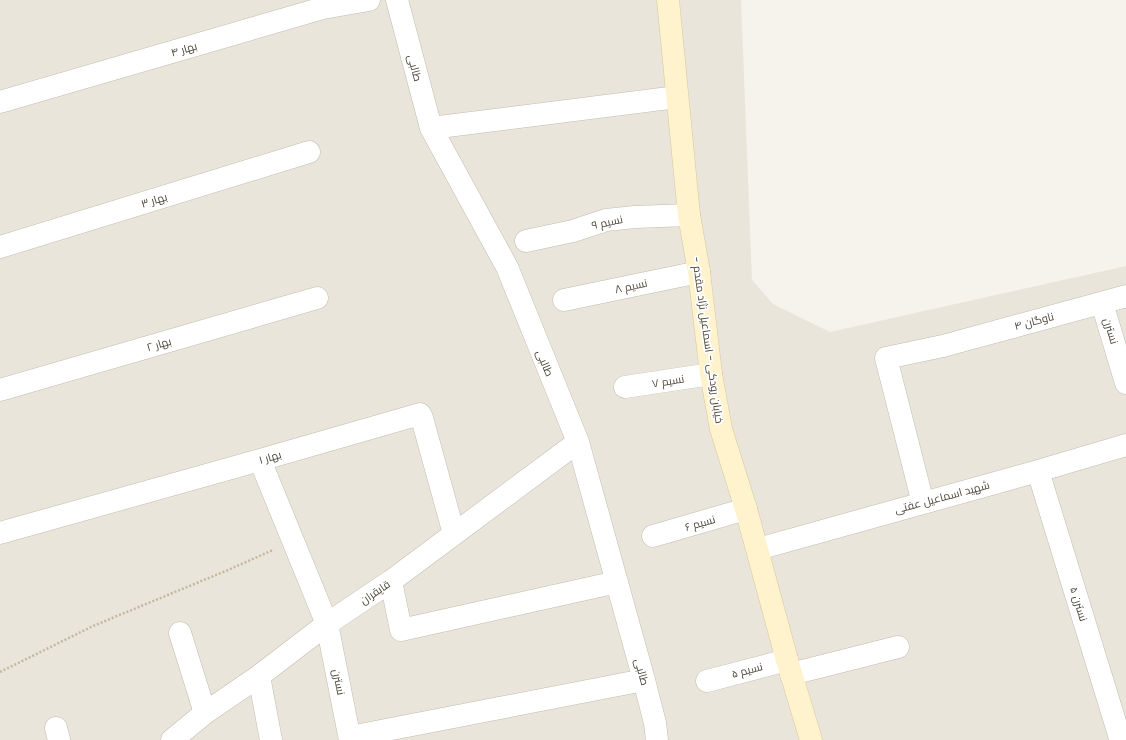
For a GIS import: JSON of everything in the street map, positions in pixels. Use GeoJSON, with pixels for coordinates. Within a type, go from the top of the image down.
{"type":"FeatureCollection","features":[{"type":"Feature","properties":{"kind":"street","name":"بهار ۴"},"geometry":{"type":"LineString","coordinates":[[0,102],[323,8],[369,0]]}},
{"type":"Feature","properties":{"kind":"street","name":"طالبی"},"geometry":{"type":"LineString","coordinates":[[397,0],[431,128],[506,267],[578,442],[644,680],[655,723],[657,740]]}},
{"type":"Feature","properties":{"kind":"street","name":"- خیابان رودکی - اسماعیل نژاد مقدم"},"geometry":{"type":"LineString","coordinates":[[668,0],[689,215],[699,272],[711,374],[721,429],[758,549],[789,667],[811,740]]}},
{"type":"Feature","properties":{"kind":"street"},"geometry":{"type":"LineString","coordinates":[[431,128],[677,97]]}},
{"type":"Feature","properties":{"kind":"street","name":"بهار ۳"},"geometry":{"type":"LineString","coordinates":[[0,247],[309,152]]}},
{"type":"Feature","properties":{"kind":"street","name":"نسیم ۹"},"geometry":{"type":"LineString","coordinates":[[526,241],[573,231],[606,220],[635,217],[689,215]]}},
{"type":"Feature","properties":{"kind":"street","name":"نسیم ۸"},"geometry":{"type":"LineString","coordinates":[[564,300],[699,272]]}},
{"type":"Feature","properties":{"kind":"street","name":"ناوگان ۴"},"geometry":{"type":"LineString","coordinates":[[923,503],[886,358],[943,346],[1126,296]]}},
{"type":"Feature","properties":{"kind":"street","name":"بهار ۲"},"geometry":{"type":"LineString","coordinates":[[0,390],[317,298]]}},
{"type":"Feature","properties":{"kind":"street","name":"نسترن"},"geometry":{"type":"LineString","coordinates":[[1102,303],[1126,383]]}},
{"type":"Feature","properties":{"kind":"street","name":"نسیم ۷"},"geometry":{"type":"LineString","coordinates":[[625,387],[711,374]]}},
{"type":"Feature","properties":{"kind":"street","name":"بهار ۱"},"geometry":{"type":"LineString","coordinates":[[0,533],[420,414],[454,534]]}},
{"type":"Feature","properties":{"kind":"street","name":"قایقران"},"geometry":{"type":"LineString","coordinates":[[173,740],[205,713],[259,676],[327,624],[391,581],[578,442]]}},
{"type":"Feature","properties":{"kind":"street","name":"شهید اسماعیل عفتی"},"geometry":{"type":"LineString","coordinates":[[758,549],[1126,445]]}},
{"type":"Feature","properties":{"kind":"street","name":"نسترن"},"geometry":{"type":"LineString","coordinates":[[260,460],[327,624],[350,738]]}},
{"type":"Feature","properties":{"kind":"street","name":"نسترن ۵"},"geometry":{"type":"LineString","coordinates":[[1038,471],[1119,738]]}},
{"type":"Feature","properties":{"kind":"street","name":"نسیم ۶"},"geometry":{"type":"LineString","coordinates":[[653,536],[746,509]]}},
{"type":"Feature","properties":{"kind":"street"},"geometry":{"type":"LineString","coordinates":[[391,581],[401,630],[617,582]]}},
{"type":"Feature","properties":{"kind":"street"},"geometry":{"type":"LineString","coordinates":[[180,633],[205,713]]}},
{"type":"Feature","properties":{"kind":"street","name":"نسیم ۵"},"geometry":{"type":"LineString","coordinates":[[707,681],[898,647]]}},
{"type":"Feature","properties":{"kind":"street"},"geometry":{"type":"LineString","coordinates":[[259,676],[271,740]]}},
{"type":"Feature","properties":{"kind":"street"},"geometry":{"type":"LineString","coordinates":[[350,738],[644,680]]}},
{"type":"Feature","properties":{"kind":"path"},"geometry":{"type":"LineString","coordinates":[[0,672],[92,626],[228,570],[292,541]]}},
{"type":"Feature","properties":{"kind":"shaded area"},"geometry":{"type":"Polygon","coordinates":[[[0,0],[741,0],[752,280],[773,304],[830,332],[1126,266],[1126,740],[0,740],[0,0]]]}}]}
